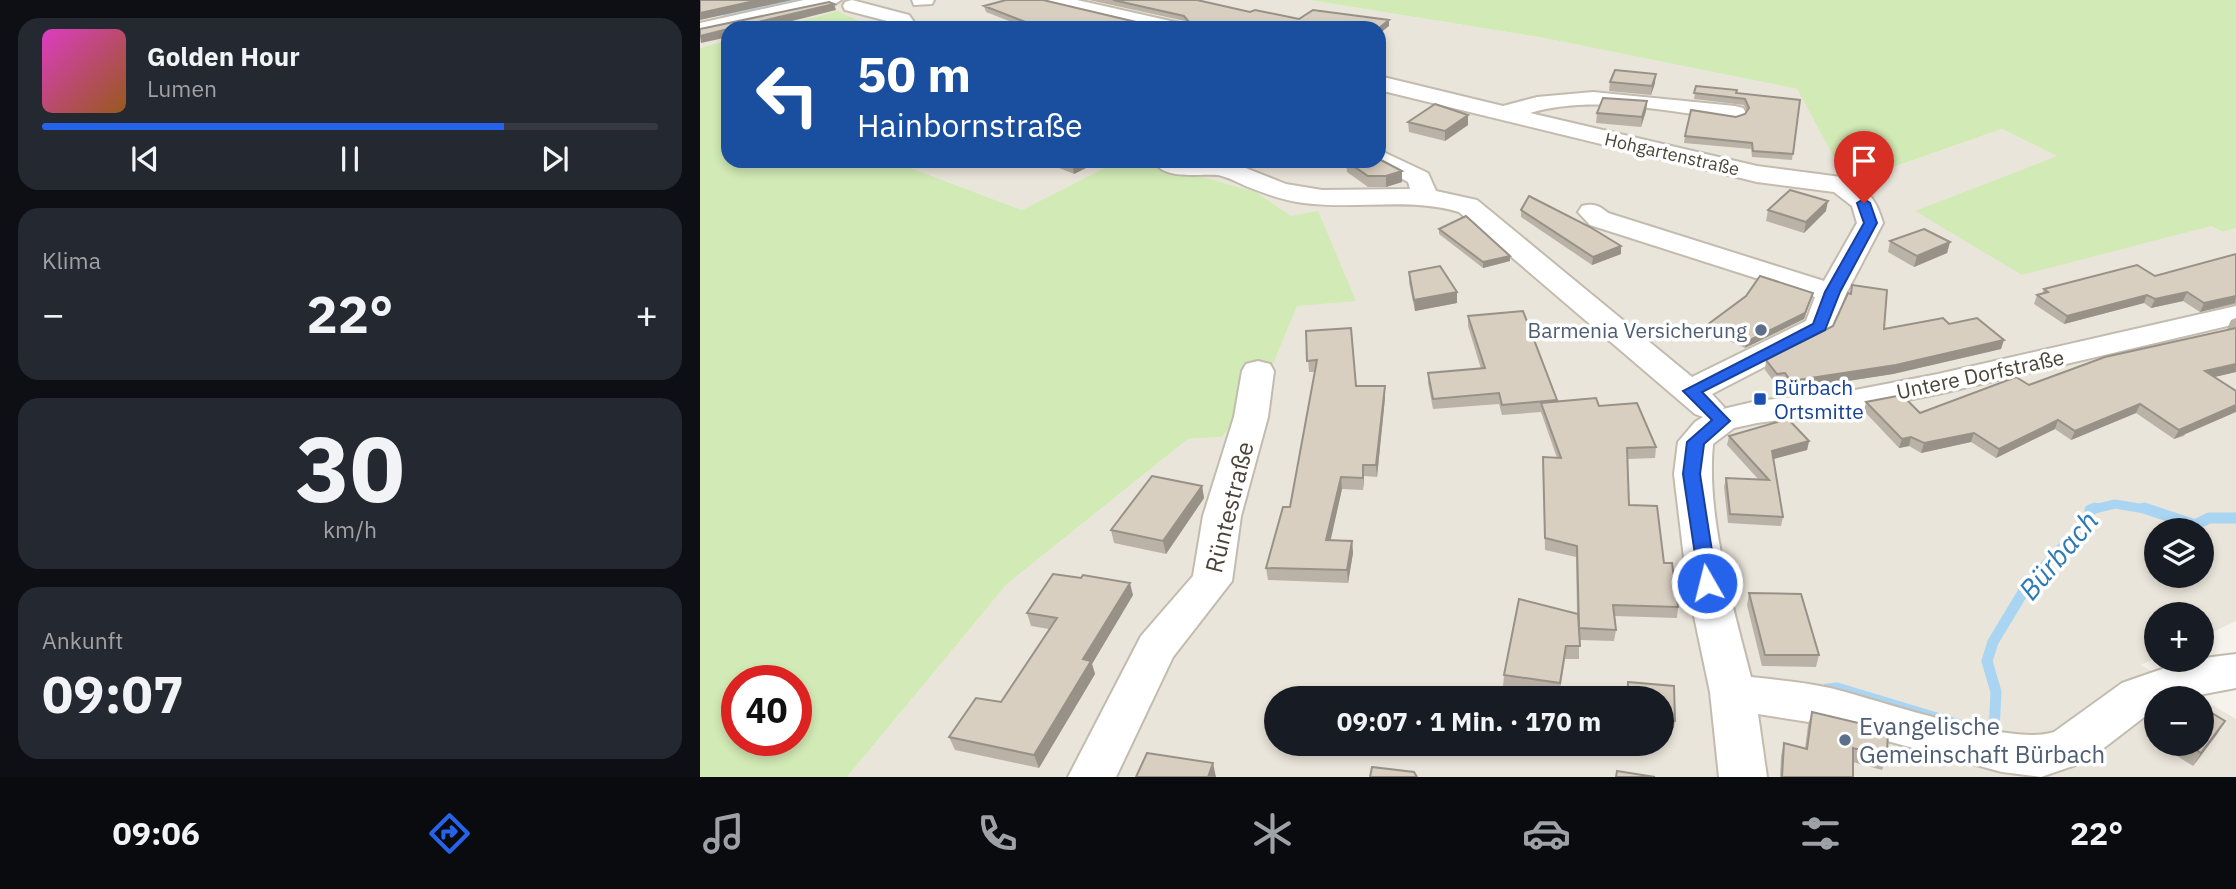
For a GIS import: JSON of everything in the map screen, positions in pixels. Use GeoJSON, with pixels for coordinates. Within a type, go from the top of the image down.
{"type":"FeatureCollection","features":[{"type":"Feature","properties":{"kind":"street"},"geometry":{"type":"LineString","coordinates":[[730,21],[832,0]]}},
{"type":"Feature","properties":{"kind":"street"},"geometry":{"type":"LineString","coordinates":[[904,21],[901,15],[923,0]]}},
{"type":"Feature","properties":{"kind":"street"},"geometry":{"type":"LineString","coordinates":[[1052,0],[1085,3],[1151,21]]}},
{"type":"Feature","properties":{"kind":"street"},"geometry":{"type":"LineString","coordinates":[[850,3],[900,21]]}},
{"type":"Feature","properties":{"kind":"street"},"geometry":{"type":"LineString","coordinates":[[850,3],[872,21]]}},
{"type":"Feature","properties":{"kind":"street"},"geometry":{"type":"LineString","coordinates":[[700,29],[721,23]]}},
{"type":"Feature","properties":{"kind":"street","name":"Hohgartenstraße"},"geometry":{"type":"LineString","coordinates":[[1386,85],[1757,174],[1841,185],[1864,203],[1870,223],[1832,292]]}},
{"type":"Feature","properties":{"kind":"street","name":"Hohgartenstraße"},"geometry":{"type":"LineString","coordinates":[[1506,113],[1526,106],[1592,99],[1735,113]]}},
{"type":"Feature","properties":{"kind":"street"},"geometry":{"type":"LineString","coordinates":[[1386,161],[1419,178],[1424,196]]}},
{"type":"Feature","properties":{"kind":"street"},"geometry":{"type":"LineString","coordinates":[[1225,168],[1300,195],[1378,199],[1424,196],[1468,206],[1561,286],[1691,391],[1722,421],[1696,442],[1692,474],[1707,583],[1732,692],[1743,777]]}},
{"type":"Feature","properties":{"kind":"street"},"geometry":{"type":"LineString","coordinates":[[1591,212],[1599,219],[1712,257],[1832,292],[1819,326],[1691,391]]}},
{"type":"Feature","properties":{"kind":"street"},"geometry":{"type":"LineString","coordinates":[[1525,222],[1585,277],[1561,286]]}},
{"type":"Feature","properties":{"kind":"street","name":"Untere Dorfstraße"},"geometry":{"type":"LineString","coordinates":[[1722,421],[1757,412],[1855,400],[1938,384],[2236,315]]}},
{"type":"Feature","properties":{"kind":"street","name":"Rüntestraße"},"geometry":{"type":"LineString","coordinates":[[1092,777],[1156,648],[1212,580],[1222,516],[1251,417],[1258,372]]}},
{"type":"Feature","properties":{"kind":"street"},"geometry":{"type":"LineString","coordinates":[[1732,692],[1828,706],[2002,752],[2041,757],[2070,747],[2138,696],[2188,678],[2236,671]]}},
{"type":"Feature","properties":{"kind":"shaded area"},"geometry":{"type":"Polygon","coordinates":[[[700,0],[1309,0],[1544,38],[1797,89],[1849,183],[2002,129],[2058,156],[1916,211],[2211,226],[2223,232],[2236,228],[2236,621],[2214,631],[2214,602],[2144,602],[2144,664],[2141,665],[2144,672],[2154,672],[2179,686],[2144,686],[2144,756],[2214,756],[2214,706],[2236,719],[2236,777],[847,777],[1007,584],[1188,439],[1222,437],[1264,386],[1297,305],[1291,216],[1256,192],[1171,168],[1386,168],[1386,21],[858,21],[838,11],[800,21],[721,21],[721,42],[700,48],[700,0]]]}},
{"type":"Feature","properties":{"kind":"shaded area"},"geometry":{"type":"Polygon","coordinates":[[[911,168],[1104,168],[1022,210],[911,168]]]}},
{"type":"Feature","properties":{"kind":"green space"},"geometry":{"type":"Polygon","coordinates":[[[1309,0],[2236,0],[2236,228],[2223,232],[2211,226],[2022,275],[1915,211],[2057,156],[2002,129],[1848,183],[1797,89],[1544,38],[1309,0]]]}},
{"type":"Feature","properties":{"kind":"green space"},"geometry":{"type":"Polygon","coordinates":[[[838,11],[859,21],[800,21],[838,11]]]}},
{"type":"Feature","properties":{"kind":"green space"},"geometry":{"type":"Polygon","coordinates":[[[721,42],[721,168],[911,168],[1022,210],[1104,168],[1171,168],[1256,192],[1291,216],[1318,211],[1356,301],[1297,306],[1264,386],[1222,437],[1188,439],[1007,584],[847,777],[700,777],[700,48],[721,42]]]}},
{"type":"Feature","properties":{"kind":"building"},"geometry":{"type":"Polygon","coordinates":[[[700,0],[759,0],[700,13],[700,0]]]}},
{"type":"Feature","properties":{"kind":"building"},"geometry":{"type":"Polygon","coordinates":[[[1006,0],[1043,0],[1132,21],[1023,21],[984,6],[1006,0]]]}},
{"type":"Feature","properties":{"kind":"building"},"geometry":{"type":"Polygon","coordinates":[[[1113,0],[1197,0],[1299,19],[1313,10],[1389,20],[1386,22],[1188,21],[1184,16],[1113,0]]]}},
{"type":"Feature","properties":{"kind":"building"},"geometry":{"type":"Polygon","coordinates":[[[829,2],[834,4],[762,21],[738,21],[829,2]]]}},
{"type":"Feature","properties":{"kind":"building"},"geometry":{"type":"Polygon","coordinates":[[[721,25],[721,31],[700,36],[700,29],[721,25]]]}},
{"type":"Feature","properties":{"kind":"building"},"geometry":{"type":"Polygon","coordinates":[[[1615,70],[1656,74],[1652,86],[1610,82],[1615,70]]]}},
{"type":"Feature","properties":{"kind":"building"},"geometry":{"type":"Polygon","coordinates":[[[1696,86],[1800,100],[1793,154],[1753,151],[1752,143],[1685,136],[1691,110],[1736,117],[1745,114],[1749,108],[1745,99],[1694,93],[1696,86]]]}},
{"type":"Feature","properties":{"kind":"building"},"geometry":{"type":"Polygon","coordinates":[[[1603,98],[1647,101],[1642,117],[1597,113],[1603,98]]]}},
{"type":"Feature","properties":{"kind":"building"},"geometry":{"type":"Polygon","coordinates":[[[1435,104],[1468,115],[1445,131],[1408,122],[1435,104]]]}},
{"type":"Feature","properties":{"kind":"building"},"geometry":{"type":"Polygon","coordinates":[[[1386,163],[1402,171],[1386,176],[1368,176],[1356,168],[1386,168],[1386,163]]]}},
{"type":"Feature","properties":{"kind":"building"},"geometry":{"type":"Polygon","coordinates":[[[1790,190],[1828,201],[1806,222],[1768,210],[1790,190]]]}},
{"type":"Feature","properties":{"kind":"building"},"geometry":{"type":"Polygon","coordinates":[[[1529,196],[1621,246],[1593,257],[1521,210],[1529,196]]]}},
{"type":"Feature","properties":{"kind":"building"},"geometry":{"type":"Polygon","coordinates":[[[1466,216],[1510,256],[1483,262],[1439,229],[1466,216]]]}},
{"type":"Feature","properties":{"kind":"building"},"geometry":{"type":"Polygon","coordinates":[[[1924,229],[1950,242],[1917,256],[1890,241],[1924,229]]]}},
{"type":"Feature","properties":{"kind":"building"},"geometry":{"type":"Polygon","coordinates":[[[2236,254],[2236,296],[2204,303],[2187,292],[2155,299],[2147,295],[2067,316],[2037,295],[2048,292],[2044,289],[2137,265],[2155,276],[2236,254]]]}},
{"type":"Feature","properties":{"kind":"building"},"geometry":{"type":"Polygon","coordinates":[[[1440,266],[1457,292],[1414,300],[1409,272],[1440,266]]]}},
{"type":"Feature","properties":{"kind":"building"},"geometry":{"type":"Polygon","coordinates":[[[1760,276],[1813,293],[1805,313],[1746,342],[1707,325],[1746,296],[1760,276]]]}},
{"type":"Feature","properties":{"kind":"building"},"geometry":{"type":"Polygon","coordinates":[[[1852,285],[1887,290],[1884,329],[1943,318],[1949,324],[1977,318],[2004,340],[1896,365],[1791,381],[1785,373],[1777,374],[1766,360],[1833,326],[1848,293],[1851,294],[1852,285]]]}},
{"type":"Feature","properties":{"kind":"building"},"geometry":{"type":"Polygon","coordinates":[[[1523,311],[1557,400],[1502,405],[1499,393],[1433,399],[1428,373],[1485,368],[1468,316],[1523,311]]]}},
{"type":"Feature","properties":{"kind":"building"},"geometry":{"type":"Polygon","coordinates":[[[1351,328],[1356,386],[1385,386],[1376,465],[1363,465],[1363,478],[1341,477],[1326,540],[1352,541],[1347,570],[1266,568],[1283,507],[1290,507],[1317,360],[1307,361],[1306,331],[1351,328]]]}},
{"type":"Feature","properties":{"kind":"building"},"geometry":{"type":"Polygon","coordinates":[[[2236,328],[2236,364],[2205,371],[2236,391],[2236,405],[2179,430],[2140,404],[2075,431],[2058,420],[1999,449],[1974,433],[1924,443],[1911,437],[1902,439],[1866,402],[1902,395],[1920,413],[2016,377],[2029,385],[2105,357],[2236,328]]]}},
{"type":"Feature","properties":{"kind":"building"},"geometry":{"type":"Polygon","coordinates":[[[1596,398],[1599,406],[1637,403],[1656,447],[1627,448],[1629,505],[1657,506],[1664,563],[1672,563],[1678,607],[1613,605],[1616,630],[1579,628],[1577,546],[1545,538],[1543,457],[1561,458],[1541,403],[1596,398]]]}},
{"type":"Feature","properties":{"kind":"building"},"geometry":{"type":"Polygon","coordinates":[[[1788,419],[1809,441],[1772,451],[1783,517],[1730,514],[1726,478],[1769,480],[1729,436],[1788,419]]]}},
{"type":"Feature","properties":{"kind":"building"},"geometry":{"type":"Polygon","coordinates":[[[1152,476],[1202,486],[1163,541],[1111,530],[1152,476]]]}},
{"type":"Feature","properties":{"kind":"building"},"geometry":{"type":"Polygon","coordinates":[[[1053,574],[1081,578],[1083,575],[1130,583],[1083,659],[1091,661],[1034,755],[949,737],[976,698],[1001,702],[1057,618],[1027,613],[1053,574]]]}},
{"type":"Feature","properties":{"kind":"building"},"geometry":{"type":"Polygon","coordinates":[[[1749,593],[1801,594],[1819,655],[1765,655],[1749,593]]]}},
{"type":"Feature","properties":{"kind":"building"},"geometry":{"type":"Polygon","coordinates":[[[1519,599],[1578,614],[1580,646],[1566,646],[1560,683],[1504,675],[1519,599]]]}},
{"type":"Feature","properties":{"kind":"building"},"geometry":{"type":"Polygon","coordinates":[[[1628,682],[1674,686],[1628,686],[1628,682]]]}},
{"type":"Feature","properties":{"kind":"building"},"geometry":{"type":"Polygon","coordinates":[[[1812,712],[1888,730],[1887,757],[1853,748],[1853,777],[1782,777],[1784,743],[1807,749],[1812,712]]]}},
{"type":"Feature","properties":{"kind":"building"},"geometry":{"type":"Polygon","coordinates":[[[2214,714],[2225,721],[2214,736],[2214,714]]]}},
{"type":"Feature","properties":{"kind":"building"},"geometry":{"type":"Polygon","coordinates":[[[1147,753],[1213,763],[1208,777],[1136,777],[1147,753]]]}},
{"type":"Feature","properties":{"kind":"building"},"geometry":{"type":"Polygon","coordinates":[[[1372,767],[1414,772],[1417,777],[1370,777],[1372,767]]]}},
{"type":"Feature","properties":{"kind":"building"},"geometry":{"type":"Polygon","coordinates":[[[1617,771],[1655,777],[1616,777],[1617,771]]]}},
{"type":"Feature","properties":{"kind":"waterway"},"geometry":{"type":"LineString","coordinates":[[725,17],[795,0]]}},
{"type":"Feature","properties":{"kind":"waterway","name":"Bürbach"},"geometry":{"type":"LineString","coordinates":[[2090,510],[2115,504],[2149,510]]}},
{"type":"Feature","properties":{"kind":"waterway","name":"Bürbach"},"geometry":{"type":"LineString","coordinates":[[2090,510],[2095,508]]}},
{"type":"Feature","properties":{"kind":"waterway","name":"Bürbach"},"geometry":{"type":"LineString","coordinates":[[2144,508],[2149,510]]}},
{"type":"Feature","properties":{"kind":"waterway","name":"Bürbach"},"geometry":{"type":"LineString","coordinates":[[1983,732],[1994,731],[1996,692],[1987,661],[1993,642],[2028,584],[2089,520],[2090,510]]}},
{"type":"Feature","properties":{"kind":"waterway","name":"Bürbach"},"geometry":{"type":"LineString","coordinates":[[2149,510],[2195,525],[2209,518],[2236,518]]}},
{"type":"Feature","properties":{"kind":"waterway","name":"Bürbach"},"geometry":{"type":"LineString","coordinates":[[1827,689],[1837,688],[1963,726]]}},
{"type":"Feature","properties":{"kind":"place","name":"Barmenia Versicherung"},"geometry":{"type":"Point","coordinates":[1761,330]}},
{"type":"Feature","properties":{"kind":"place","name":"Bürbach Ortsmitte"},"geometry":{"type":"Point","coordinates":[1760,399]}},
{"type":"Feature","properties":{"kind":"place","name":"Evangelische Gemeinschaft Bürbach"},"geometry":{"type":"Point","coordinates":[1845,740]}},
{"type":"Feature","properties":{"kind":"route"},"geometry":{"type":"LineString","coordinates":[[1707,583],[1692,474],[1696,442],[1707,430],[1722,421],[1691,391],[1819,326],[1832,292],[1870,223],[1864,203]]}}]}
